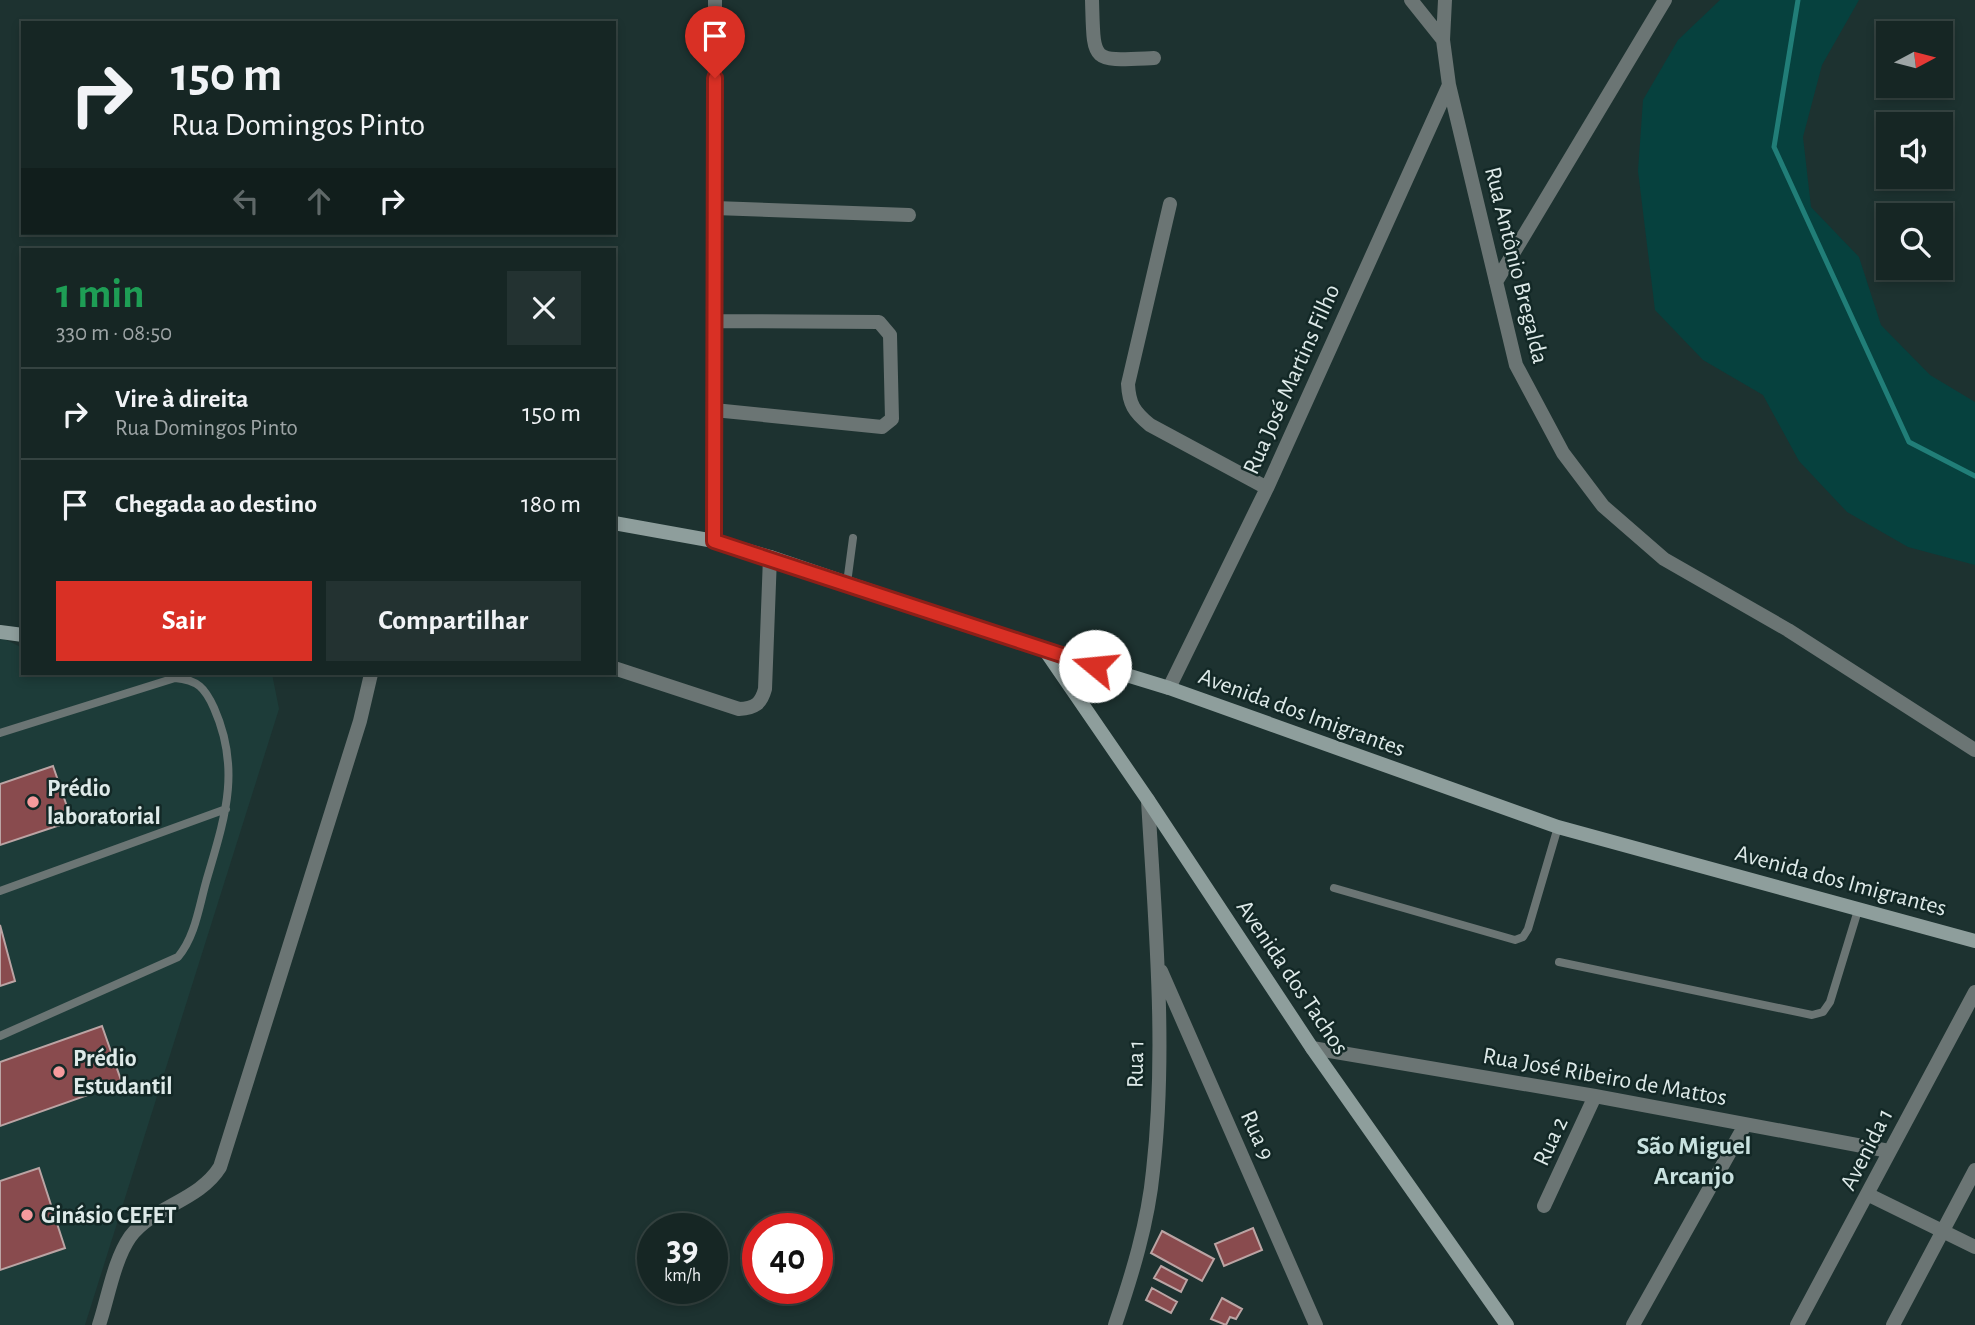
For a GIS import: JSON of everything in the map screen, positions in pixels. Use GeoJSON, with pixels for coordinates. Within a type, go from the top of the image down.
{"type":"FeatureCollection","features":[{"type":"Feature","properties":{"kind":"street"},"geometry":{"type":"LineString","coordinates":[[714,541],[715,0]]}},
{"type":"Feature","properties":{"kind":"street"},"geometry":{"type":"LineString","coordinates":[[1092,0],[1093,47],[1098,56],[1108,60],[1154,58]]}},
{"type":"Feature","properties":{"kind":"street"},"geometry":{"type":"LineString","coordinates":[[1410,0],[1443,40]]}},
{"type":"Feature","properties":{"kind":"street","name":"Rua Antônio Bregalda"},"geometry":{"type":"LineString","coordinates":[[1445,0],[1443,40],[1449,85],[1516,365],[1563,453],[1603,506],[1664,559],[1788,630],[1975,750]]}},
{"type":"Feature","properties":{"kind":"street"},"geometry":{"type":"LineString","coordinates":[[1496,282],[1665,0]]}},
{"type":"Feature","properties":{"kind":"street","name":"Rua José Martins Filho"},"geometry":{"type":"LineString","coordinates":[[1169,688],[1267,488],[1449,85]]}},
{"type":"Feature","properties":{"kind":"street"},"geometry":{"type":"LineString","coordinates":[[1170,204],[1128,384],[1129,401],[1136,414],[1150,425],[1267,488]]}},
{"type":"Feature","properties":{"kind":"street"},"geometry":{"type":"LineString","coordinates":[[715,208],[909,215]]}},
{"type":"Feature","properties":{"kind":"street"},"geometry":{"type":"LineString","coordinates":[[714,321],[879,322],[890,335],[892,419],[881,427],[714,410]]}},
{"type":"Feature","properties":{"kind":"street","name":"Avenida dos Imigrantes"},"geometry":{"type":"LineString","coordinates":[[616,523],[714,541],[770,557],[1045,650],[1169,688],[1558,827],[1859,907],[1975,941]]}},
{"type":"Feature","properties":{"kind":"street"},"geometry":{"type":"LineString","coordinates":[[616,669],[739,709],[752,708],[762,700],[765,688],[770,557]]}},
{"type":"Feature","properties":{"kind":"street"},"geometry":{"type":"LineString","coordinates":[[0,632],[21,635]]}},
{"type":"Feature","properties":{"kind":"street","name":"Avenida dos Tachos"},"geometry":{"type":"LineString","coordinates":[[1045,650],[1312,1048],[1507,1325]]}},
{"type":"Feature","properties":{"kind":"street"},"geometry":{"type":"LineString","coordinates":[[99,1325],[129,1238],[143,1224],[212,1180],[220,1167],[360,721],[371,675]]}},
{"type":"Feature","properties":{"kind":"street","name":"Rua 1"},"geometry":{"type":"LineString","coordinates":[[1115,1325],[1139,1250],[1153,1171],[1158,1081],[1158,964],[1148,800]]}},
{"type":"Feature","properties":{"kind":"street","name":"Rua 9"},"geometry":{"type":"LineString","coordinates":[[1158,964],[1310,1321]]}},
{"type":"Feature","properties":{"kind":"street","name":"Avenida 1"},"geometry":{"type":"LineString","coordinates":[[1797,1325],[1869,1195],[1889,1151],[1975,992]]}},
{"type":"Feature","properties":{"kind":"street","name":"Rua José Ribeiro de Mattos"},"geometry":{"type":"LineString","coordinates":[[1312,1048],[1595,1096],[1889,1151]]}},
{"type":"Feature","properties":{"kind":"street","name":"Rua 2"},"geometry":{"type":"LineString","coordinates":[[1544,1206],[1595,1096]]}},
{"type":"Feature","properties":{"kind":"street"},"geometry":{"type":"LineString","coordinates":[[1633,1325],[1745,1125]]}},
{"type":"Feature","properties":{"kind":"street"},"geometry":{"type":"LineString","coordinates":[[1893,1325],[1975,1170]]}},
{"type":"Feature","properties":{"kind":"street"},"geometry":{"type":"LineString","coordinates":[[1869,1195],[1975,1247]]}},
{"type":"Feature","properties":{"kind":"lane"},"geometry":{"type":"LineString","coordinates":[[846,583],[853,538]]}},
{"type":"Feature","properties":{"kind":"lane"},"geometry":{"type":"LineString","coordinates":[[0,733],[175,678],[192,680],[205,690],[225,732],[230,762],[226,809],[192,932],[178,957],[0,1036]]}},
{"type":"Feature","properties":{"kind":"lane"},"geometry":{"type":"LineString","coordinates":[[0,891],[226,809]]}},
{"type":"Feature","properties":{"kind":"lane"},"geometry":{"type":"LineString","coordinates":[[1334,888],[1515,940],[1522,937],[1528,929],[1558,827]]}},
{"type":"Feature","properties":{"kind":"lane"},"geometry":{"type":"LineString","coordinates":[[1559,962],[1812,1015],[1823,1012],[1830,1002],[1859,907]]}},
{"type":"Feature","properties":{"kind":"shaded area"},"geometry":{"type":"Polygon","coordinates":[[[1720,0],[1859,0],[1822,65],[1803,137],[1811,207],[1859,257],[1881,325],[1930,375],[1975,402],[1975,565],[1908,547],[1847,512],[1799,461],[1763,395],[1703,360],[1655,310],[1638,171],[1643,100],[1678,40],[1720,0]]]}},
{"type":"Feature","properties":{"kind":"shaded area"},"geometry":{"type":"Polygon","coordinates":[[[0,637],[21,647],[21,675],[272,675],[279,709],[85,1325],[0,1325],[0,637]]]}},
{"type":"Feature","properties":{"kind":"building","name":"Prédio laboratorial"},"geometry":{"type":"Polygon","coordinates":[[[53,766],[72,821],[0,845],[0,784],[53,766]]]}},
{"type":"Feature","properties":{"kind":"building"},"geometry":{"type":"Polygon","coordinates":[[[0,925],[15,981],[0,986],[0,925]]]}},
{"type":"Feature","properties":{"kind":"building","name":"Prédio Estudantil"},"geometry":{"type":"Polygon","coordinates":[[[102,1026],[122,1083],[0,1126],[0,1062],[102,1026]]]}},
{"type":"Feature","properties":{"kind":"building","name":"Ginásio CEFET"},"geometry":{"type":"Polygon","coordinates":[[[39,1168],[65,1248],[0,1270],[0,1181],[39,1168]]]}},
{"type":"Feature","properties":{"kind":"building"},"geometry":{"type":"Polygon","coordinates":[[[1253,1228],[1262,1250],[1224,1266],[1215,1244],[1253,1228]]]}},
{"type":"Feature","properties":{"kind":"building"},"geometry":{"type":"Polygon","coordinates":[[[1162,1231],[1214,1259],[1202,1281],[1151,1253],[1162,1231]]]}},
{"type":"Feature","properties":{"kind":"building"},"geometry":{"type":"Polygon","coordinates":[[[1161,1266],[1187,1280],[1181,1292],[1154,1278],[1161,1266]]]}},
{"type":"Feature","properties":{"kind":"building"},"geometry":{"type":"Polygon","coordinates":[[[1152,1288],[1177,1302],[1171,1313],[1146,1300],[1152,1288]]]}},
{"type":"Feature","properties":{"kind":"building"},"geometry":{"type":"Polygon","coordinates":[[[1222,1298],[1242,1309],[1236,1319],[1230,1317],[1226,1325],[1211,1319],[1222,1298]]]}},
{"type":"Feature","properties":{"kind":"waterway"},"geometry":{"type":"LineString","coordinates":[[1798,0],[1774,147],[1909,442],[1975,476]]}},
{"type":"Feature","properties":{"kind":"place","name":"Prédio laboratorial"},"geometry":{"type":"Point","coordinates":[33,802]}},
{"type":"Feature","properties":{"kind":"place","name":"Prédio Estudantil"},"geometry":{"type":"Point","coordinates":[59,1072]}},
{"type":"Feature","properties":{"kind":"place","name":"Ginásio CEFET"},"geometry":{"type":"Point","coordinates":[27,1215]}},
{"type":"Feature","properties":{"kind":"district","name":"São Miguel Arcanjo"},"geometry":{"type":"Point","coordinates":[1694,1160]}},
{"type":"Feature","properties":{"kind":"route"},"geometry":{"type":"LineString","coordinates":[[715,78],[714,541],[770,557],[1095,666]]}}]}
